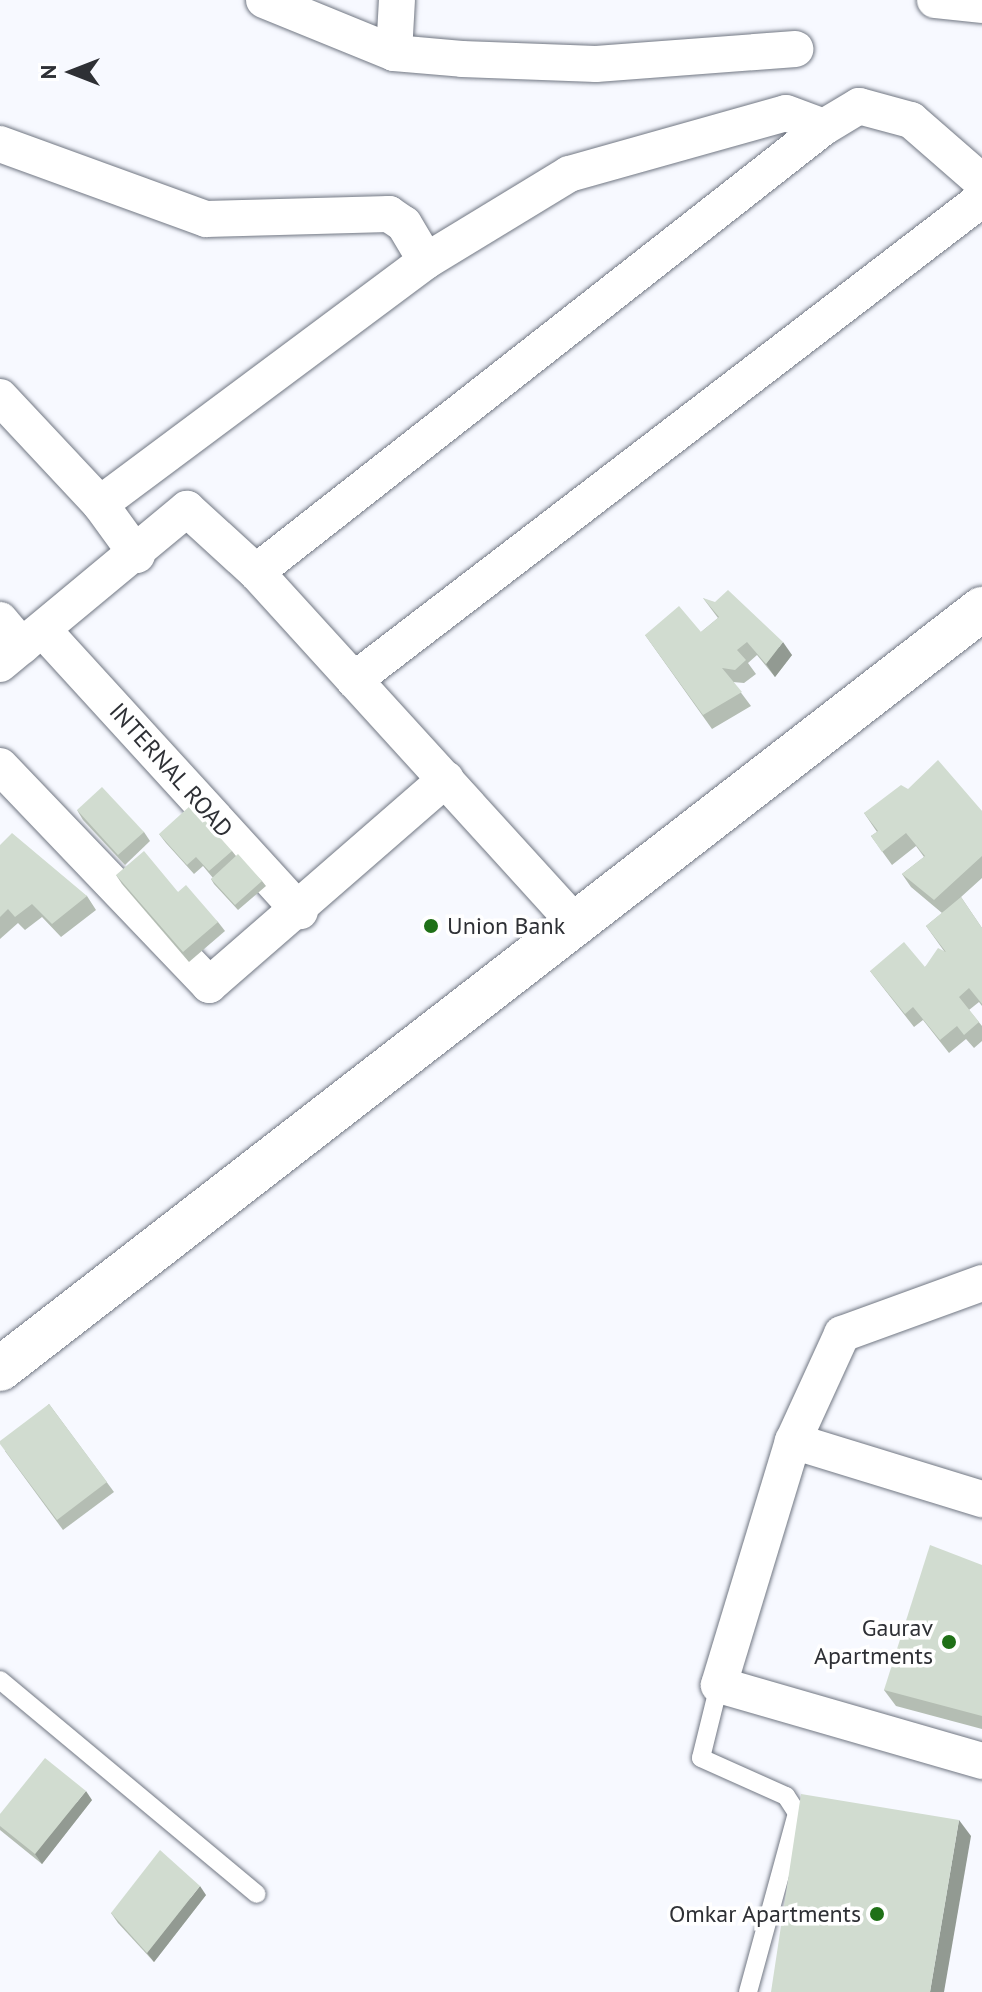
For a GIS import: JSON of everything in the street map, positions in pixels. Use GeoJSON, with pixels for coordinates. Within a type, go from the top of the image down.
{"type":"FeatureCollection","features":[{"type":"Feature","properties":{"kind":"street"},"geometry":{"type":"LineString","coordinates":[[264,0],[394,53],[596,64],[795,49]]}},
{"type":"Feature","properties":{"kind":"street"},"geometry":{"type":"LineString","coordinates":[[394,53],[397,0]]}},
{"type":"Feature","properties":{"kind":"street"},"geometry":{"type":"LineString","coordinates":[[935,0],[982,5]]}},
{"type":"Feature","properties":{"kind":"street"},"geometry":{"type":"LineString","coordinates":[[256,572],[824,127],[859,106],[911,120],[982,182]]}},
{"type":"Feature","properties":{"kind":"street"},"geometry":{"type":"LineString","coordinates":[[100,504],[426,261],[569,174],[786,113],[824,127]]}},
{"type":"Feature","properties":{"kind":"street"},"geometry":{"type":"LineString","coordinates":[[0,144],[206,219],[389,214],[404,224],[426,261]]}},
{"type":"Feature","properties":{"kind":"street"},"geometry":{"type":"LineString","coordinates":[[354,680],[982,199]]}},
{"type":"Feature","properties":{"kind":"street"},"geometry":{"type":"LineString","coordinates":[[0,397],[100,504],[137,555]]}},
{"type":"Feature","properties":{"kind":"street"},"geometry":{"type":"LineString","coordinates":[[16,640],[137,555],[187,509],[256,572],[576,924]]}},
{"type":"Feature","properties":{"kind":"street"},"geometry":{"type":"LineString","coordinates":[[0,1369],[982,609]]}},
{"type":"Feature","properties":{"kind":"street","name":"INTERNAL ROAD"},"geometry":{"type":"LineString","coordinates":[[16,640],[300,911]]}},
{"type":"Feature","properties":{"kind":"street"},"geometry":{"type":"LineString","coordinates":[[0,766],[199,981],[218,984],[446,779]]}},
{"type":"Feature","properties":{"kind":"street"},"geometry":{"type":"LineString","coordinates":[[982,1283],[842,1334],[793,1441],[719,1685],[982,1761]]}},
{"type":"Feature","properties":{"kind":"street"},"geometry":{"type":"LineString","coordinates":[[793,1441],[982,1499]]}},
{"type":"Feature","properties":{"kind":"lane"},"geometry":{"type":"LineString","coordinates":[[0,1680],[257,1894]]}},
{"type":"Feature","properties":{"kind":"lane"},"geometry":{"type":"LineString","coordinates":[[719,1685],[701,1758],[786,1796],[797,1813],[748,1992]]}},
{"type":"Feature","properties":{"kind":"building"},"geometry":{"type":"Polygon","coordinates":[[[728,590],[783,642],[766,664],[747,642],[737,650],[746,660],[735,670],[722,668],[742,692],[703,715],[645,635],[679,606],[701,632],[719,617],[703,598],[715,602],[728,590]]]}},
{"type":"Feature","properties":{"kind":"building"},"geometry":{"type":"Polygon","coordinates":[[[938,760],[982,811],[982,856],[934,900],[902,874],[925,856],[906,833],[882,852],[871,836],[878,831],[864,813],[901,785],[908,789],[938,760]]]}},
{"type":"Feature","properties":{"kind":"building"},"geometry":{"type":"Polygon","coordinates":[[[102,787],[144,832],[118,855],[77,810],[102,787]]]}},
{"type":"Feature","properties":{"kind":"building"},"geometry":{"type":"Polygon","coordinates":[[[191,805],[232,851],[209,871],[196,857],[187,865],[159,834],[191,805]]]}},
{"type":"Feature","properties":{"kind":"building"},"geometry":{"type":"Polygon","coordinates":[[[12,833],[87,896],[52,924],[32,904],[15,917],[8,909],[0,917],[0,845],[12,833]]]}},
{"type":"Feature","properties":{"kind":"building"},"geometry":{"type":"Polygon","coordinates":[[[144,851],[178,892],[186,885],[218,922],[183,952],[116,875],[144,851]]]}},
{"type":"Feature","properties":{"kind":"building"},"geometry":{"type":"Polygon","coordinates":[[[238,854],[262,881],[235,905],[211,879],[238,854]]]}},
{"type":"Feature","properties":{"kind":"building"},"geometry":{"type":"Polygon","coordinates":[[[961,897],[982,928],[982,1004],[969,988],[959,997],[979,1022],[964,1035],[957,1026],[940,1040],[913,1007],[905,1014],[870,971],[904,942],[925,967],[938,948],[946,952],[926,926],[961,897]]]}},
{"type":"Feature","properties":{"kind":"building"},"geometry":{"type":"Polygon","coordinates":[[[49,1404],[107,1482],[57,1520],[0,1444],[49,1404]]]}},
{"type":"Feature","properties":{"kind":"building","name":"Gaurav Apartments"},"geometry":{"type":"Polygon","coordinates":[[[930,1545],[982,1565],[982,1716],[884,1690],[930,1545]]]}},
{"type":"Feature","properties":{"kind":"building"},"geometry":{"type":"Polygon","coordinates":[[[45,1758],[86,1791],[35,1854],[0,1826],[0,1814],[45,1758]]]}},
{"type":"Feature","properties":{"kind":"building","name":"Omkar Apartments"},"geometry":{"type":"Polygon","coordinates":[[[801,1794],[959,1820],[930,1992],[771,1992],[801,1794]]]}},
{"type":"Feature","properties":{"kind":"building"},"geometry":{"type":"Polygon","coordinates":[[[160,1850],[200,1886],[147,1953],[111,1913],[160,1850]]]}},
{"type":"Feature","properties":{"kind":"place","name":"Union Bank"},"geometry":{"type":"Point","coordinates":[431,926]}},
{"type":"Feature","properties":{"kind":"place","name":"Gaurav Apartments"},"geometry":{"type":"Point","coordinates":[949,1642]}},
{"type":"Feature","properties":{"kind":"place","name":"Omkar Apartments"},"geometry":{"type":"Point","coordinates":[877,1914]}}]}
